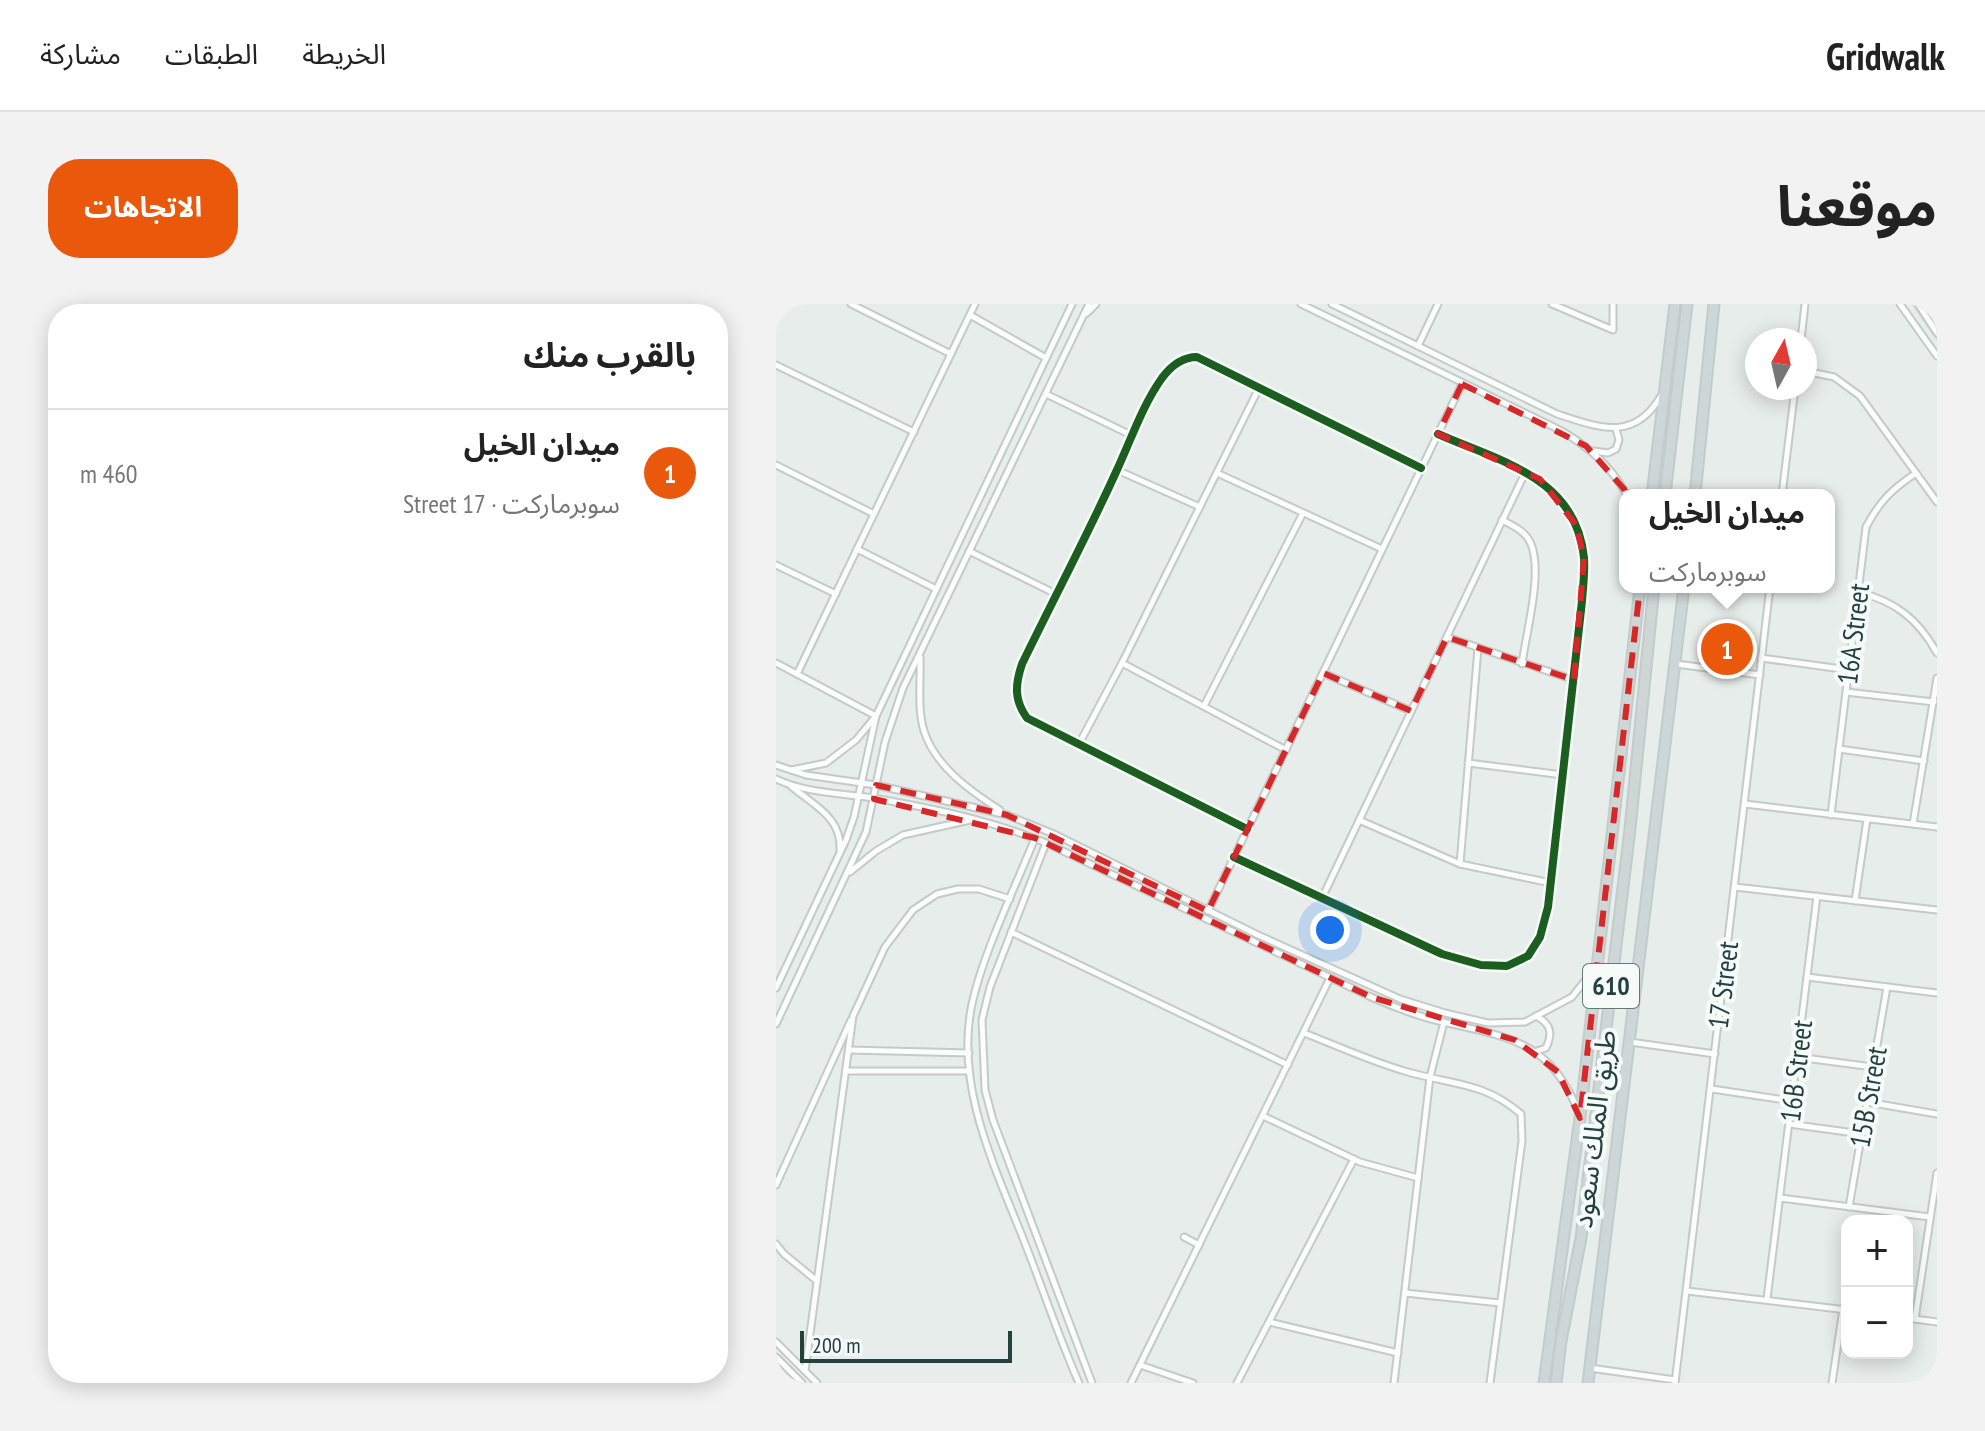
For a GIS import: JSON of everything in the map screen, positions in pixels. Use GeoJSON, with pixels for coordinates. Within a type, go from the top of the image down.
{"type":"FeatureCollection","features":[{"type":"Feature","properties":{"kind":"main road"},"geometry":{"type":"LineString","coordinates":[[1653,489],[1675,304]]}},
{"type":"Feature","properties":{"kind":"main road"},"geometry":{"type":"LineString","coordinates":[[1666,489],[1687,304]]}},
{"type":"Feature","properties":{"kind":"main road"},"geometry":{"type":"LineString","coordinates":[[1696,489],[1714,304]]}},
{"type":"Feature","properties":{"kind":"main road"},"geometry":{"type":"LineString","coordinates":[[1544,1383],[1580,1118],[1639,593]]}},
{"type":"Feature","properties":{"kind":"main road","name":"طريق الملك سعود"},"geometry":{"type":"LineString","coordinates":[[1556,1383],[1581,1238],[1630,829],[1653,593]]}},
{"type":"Feature","properties":{"kind":"main road","name":"طريق الملك سعود"},"geometry":{"type":"LineString","coordinates":[[1588,1383],[1683,593]]}},
{"type":"Feature","properties":{"kind":"street"},"geometry":{"type":"LineString","coordinates":[[851,304],[951,354]]}},
{"type":"Feature","properties":{"kind":"street"},"geometry":{"type":"LineString","coordinates":[[797,674],[975,304]]}},
{"type":"Feature","properties":{"kind":"street"},"geometry":{"type":"LineString","coordinates":[[776,988],[854,817],[876,716],[1072,304]]}},
{"type":"Feature","properties":{"kind":"street"},"geometry":{"type":"LineString","coordinates":[[776,1024],[866,832],[893,713],[1089,304]]}},
{"type":"Feature","properties":{"kind":"street"},"geometry":{"type":"LineString","coordinates":[[1083,316],[1096,304]]}},
{"type":"Feature","properties":{"kind":"street"},"geometry":{"type":"LineString","coordinates":[[1301,304],[1560,430],[1605,462],[1623,489]]}},
{"type":"Feature","properties":{"kind":"street"},"geometry":{"type":"LineString","coordinates":[[1418,346],[1438,304]]}},
{"type":"Feature","properties":{"kind":"street"},"geometry":{"type":"LineString","coordinates":[[1552,304],[1613,330],[1613,304]]}},
{"type":"Feature","properties":{"kind":"street"},"geometry":{"type":"LineString","coordinates":[[1802,328],[1805,304]]}},
{"type":"Feature","properties":{"kind":"street"},"geometry":{"type":"LineString","coordinates":[[1900,304],[1937,356]]}},
{"type":"Feature","properties":{"kind":"street"},"geometry":{"type":"LineString","coordinates":[[1918,304],[1937,333]]}},
{"type":"Feature","properties":{"kind":"street"},"geometry":{"type":"LineString","coordinates":[[1335,305],[1557,414],[1596,427],[1616,429],[1644,418],[1654,409],[1665,390]]}},
{"type":"Feature","properties":{"kind":"street"},"geometry":{"type":"LineString","coordinates":[[970,315],[1046,358]]}},
{"type":"Feature","properties":{"kind":"street"},"geometry":{"type":"LineString","coordinates":[[1247,829],[1027,718],[1019,707],[1017,680],[1022,664],[1117,470],[1131,435],[1163,378],[1186,357],[1197,357],[1421,468]]}},
{"type":"Feature","properties":{"kind":"street"},"geometry":{"type":"LineString","coordinates":[[776,365],[914,432]]}},
{"type":"Feature","properties":{"kind":"street"},"geometry":{"type":"LineString","coordinates":[[1817,373],[1834,377],[1860,396],[1937,502]]}},
{"type":"Feature","properties":{"kind":"street"},"geometry":{"type":"LineString","coordinates":[[1208,911],[1462,384]]}},
{"type":"Feature","properties":{"kind":"street"},"geometry":{"type":"LineString","coordinates":[[1079,744],[1259,388]]}},
{"type":"Feature","properties":{"kind":"street"},"geometry":{"type":"LineString","coordinates":[[1046,394],[1131,435]]}},
{"type":"Feature","properties":{"kind":"street"},"geometry":{"type":"LineString","coordinates":[[1783,489],[1794,400]]}},
{"type":"Feature","properties":{"kind":"street"},"geometry":{"type":"LineString","coordinates":[[1593,451],[1608,453],[1616,449],[1619,440],[1616,429]]}},
{"type":"Feature","properties":{"kind":"street"},"geometry":{"type":"LineString","coordinates":[[1234,857],[1442,954],[1481,965],[1507,966],[1528,956],[1540,937],[1551,883],[1584,558],[1576,525],[1560,498],[1540,479],[1438,434]]}},
{"type":"Feature","properties":{"kind":"street"},"geometry":{"type":"LineString","coordinates":[[776,465],[874,514]]}},
{"type":"Feature","properties":{"kind":"street"},"geometry":{"type":"LineString","coordinates":[[1117,470],[1200,507]]}},
{"type":"Feature","properties":{"kind":"street"},"geometry":{"type":"LineString","coordinates":[[1217,473],[1382,549]]}},
{"type":"Feature","properties":{"kind":"street"},"geometry":{"type":"LineString","coordinates":[[1322,898],[1525,473]]}},
{"type":"Feature","properties":{"kind":"street","name":"16A Street"},"geometry":{"type":"LineString","coordinates":[[1831,815],[1866,527],[1878,505],[1893,488],[1916,473]]}},
{"type":"Feature","properties":{"kind":"street"},"geometry":{"type":"LineString","coordinates":[[1204,706],[1303,513]]}},
{"type":"Feature","properties":{"kind":"street"},"geometry":{"type":"LineString","coordinates":[[1502,520],[1523,532],[1531,544],[1535,561],[1522,664]]}},
{"type":"Feature","properties":{"kind":"street"},"geometry":{"type":"LineString","coordinates":[[857,549],[936,589]]}},
{"type":"Feature","properties":{"kind":"street"},"geometry":{"type":"LineString","coordinates":[[969,551],[1056,594]]}},
{"type":"Feature","properties":{"kind":"street"},"geometry":{"type":"LineString","coordinates":[[776,565],[836,594]]}},
{"type":"Feature","properties":{"kind":"street"},"geometry":{"type":"LineString","coordinates":[[1858,592],[1879,597],[1905,611],[1921,627],[1937,653]]}},
{"type":"Feature","properties":{"kind":"street","name":"17 Street"},"geometry":{"type":"LineString","coordinates":[[1675,1381],[1769,593]]}},
{"type":"Feature","properties":{"kind":"street"},"geometry":{"type":"LineString","coordinates":[[1447,637],[1574,680]]}},
{"type":"Feature","properties":{"kind":"street"},"geometry":{"type":"LineString","coordinates":[[1460,864],[1478,648]]}},
{"type":"Feature","properties":{"kind":"street"},"geometry":{"type":"LineString","coordinates":[[920,654],[924,731],[953,774],[971,791],[1007,815]]}},
{"type":"Feature","properties":{"kind":"street"},"geometry":{"type":"LineString","coordinates":[[1761,658],[1849,670]]}},
{"type":"Feature","properties":{"kind":"street"},"geometry":{"type":"LineString","coordinates":[[776,663],[876,716]]}},
{"type":"Feature","properties":{"kind":"street"},"geometry":{"type":"LineString","coordinates":[[1122,663],[1286,750]]}},
{"type":"Feature","properties":{"kind":"street"},"geometry":{"type":"LineString","coordinates":[[1676,664],[1760,675]]}},
{"type":"Feature","properties":{"kind":"street"},"geometry":{"type":"LineString","coordinates":[[1323,673],[1411,711]]}},
{"type":"Feature","properties":{"kind":"street"},"geometry":{"type":"LineString","coordinates":[[1913,824],[1937,678]]}},
{"type":"Feature","properties":{"kind":"street"},"geometry":{"type":"LineString","coordinates":[[1846,692],[1934,702]]}},
{"type":"Feature","properties":{"kind":"street"},"geometry":{"type":"LineString","coordinates":[[790,770],[826,763],[856,740],[876,716]]}},
{"type":"Feature","properties":{"kind":"street"},"geometry":{"type":"LineString","coordinates":[[1839,749],[1924,761]]}},
{"type":"Feature","properties":{"kind":"street"},"geometry":{"type":"LineString","coordinates":[[1468,763],[1563,775]]}},
{"type":"Feature","properties":{"kind":"street"},"geometry":{"type":"LineString","coordinates":[[776,765],[806,775],[876,785],[1007,815],[1066,839],[1208,911],[1400,999],[1488,1023],[1525,1022],[1572,997],[1591,973]]}},
{"type":"Feature","properties":{"kind":"street"},"geometry":{"type":"LineString","coordinates":[[776,779],[790,785],[974,819],[1035,838],[1411,1014],[1515,1040],[1537,1051],[1558,1072],[1580,1118]]}},
{"type":"Feature","properties":{"kind":"street"},"geometry":{"type":"LineString","coordinates":[[790,785],[830,817],[840,834],[840,853]]}},
{"type":"Feature","properties":{"kind":"street"},"geometry":{"type":"LineString","coordinates":[[1745,804],[1937,827]]}},
{"type":"Feature","properties":{"kind":"street"},"geometry":{"type":"LineString","coordinates":[[846,875],[876,851],[903,835],[974,819]]}},
{"type":"Feature","properties":{"kind":"street"},"geometry":{"type":"LineString","coordinates":[[1855,901],[1867,819]]}},
{"type":"Feature","properties":{"kind":"street"},"geometry":{"type":"LineString","coordinates":[[1359,820],[1460,864],[1551,883]]}},
{"type":"Feature","properties":{"kind":"street"},"geometry":{"type":"LineString","coordinates":[[1035,838],[972,1004],[970,1071],[974,1102],[992,1157],[1079,1383]]}},
{"type":"Feature","properties":{"kind":"street"},"geometry":{"type":"LineString","coordinates":[[1046,843],[990,987],[982,1020],[985,1090],[993,1120],[1092,1383]]}},
{"type":"Feature","properties":{"kind":"street"},"geometry":{"type":"LineString","coordinates":[[1735,887],[1937,910]]}},
{"type":"Feature","properties":{"kind":"street"},"geometry":{"type":"LineString","coordinates":[[776,1185],[885,947],[913,910],[937,894],[958,889],[979,889],[1010,899]]}},
{"type":"Feature","properties":{"kind":"street","name":"16B Street"},"geometry":{"type":"LineString","coordinates":[[1767,1299],[1817,896]]}},
{"type":"Feature","properties":{"kind":"street"},"geometry":{"type":"LineString","coordinates":[[1011,932],[1288,1065]]}},
{"type":"Feature","properties":{"kind":"street"},"geometry":{"type":"LineString","coordinates":[[1807,977],[1937,993]]}},
{"type":"Feature","properties":{"kind":"street"},"geometry":{"type":"LineString","coordinates":[[1131,1383],[1330,978]]}},
{"type":"Feature","properties":{"kind":"street","name":"15B Street"},"geometry":{"type":"LineString","coordinates":[[1849,1207],[1887,987]]}},
{"type":"Feature","properties":{"kind":"street"},"geometry":{"type":"LineString","coordinates":[[805,1371],[853,1016]]}},
{"type":"Feature","properties":{"kind":"street"},"geometry":{"type":"LineString","coordinates":[[1536,1016],[1548,1024],[1550,1038],[1546,1048],[1537,1051]]}},
{"type":"Feature","properties":{"kind":"street"},"geometry":{"type":"LineString","coordinates":[[1394,1383],[1430,1077],[1444,1022]]}},
{"type":"Feature","properties":{"kind":"street"},"geometry":{"type":"LineString","coordinates":[[1304,1033],[1368,1058],[1430,1077],[1478,1087],[1521,1114],[1522,1141],[1490,1383]]}},
{"type":"Feature","properties":{"kind":"street"},"geometry":{"type":"LineString","coordinates":[[1630,1042],[1715,1054]]}},
{"type":"Feature","properties":{"kind":"street"},"geometry":{"type":"LineString","coordinates":[[835,1057],[849,1053],[969,1053]]}},
{"type":"Feature","properties":{"kind":"street"},"geometry":{"type":"LineString","coordinates":[[1797,1057],[1873,1067]]}},
{"type":"Feature","properties":{"kind":"street"},"geometry":{"type":"LineString","coordinates":[[846,1071],[970,1071]]}},
{"type":"Feature","properties":{"kind":"street"},"geometry":{"type":"LineString","coordinates":[[1712,1089],[1792,1101]]}},
{"type":"Feature","properties":{"kind":"street"},"geometry":{"type":"LineString","coordinates":[[1867,1102],[1937,1114]]}},
{"type":"Feature","properties":{"kind":"street"},"geometry":{"type":"LineString","coordinates":[[1263,1116],[1354,1159],[1418,1178]]}},
{"type":"Feature","properties":{"kind":"street"},"geometry":{"type":"LineString","coordinates":[[1789,1124],[1862,1134]]}},
{"type":"Feature","properties":{"kind":"street"},"geometry":{"type":"LineString","coordinates":[[1237,1383],[1354,1159]]}},
{"type":"Feature","properties":{"kind":"street"},"geometry":{"type":"LineString","coordinates":[[1937,1173],[1915,1319],[1937,1322]]}},
{"type":"Feature","properties":{"kind":"street"},"geometry":{"type":"LineString","coordinates":[[1780,1198],[1930,1217]]}},
{"type":"Feature","properties":{"kind":"street"},"geometry":{"type":"LineString","coordinates":[[1184,1237],[1199,1245]]}},
{"type":"Feature","properties":{"kind":"street"},"geometry":{"type":"LineString","coordinates":[[776,1244],[817,1281]]}},
{"type":"Feature","properties":{"kind":"street"},"geometry":{"type":"LineString","coordinates":[[1687,1291],[1841,1309]]}},
{"type":"Feature","properties":{"kind":"street"},"geometry":{"type":"LineString","coordinates":[[1405,1293],[1500,1303]]}},
{"type":"Feature","properties":{"kind":"street"},"geometry":{"type":"LineString","coordinates":[[1269,1322],[1398,1353]]}},
{"type":"Feature","properties":{"kind":"street"},"geometry":{"type":"LineString","coordinates":[[1832,1383],[1841,1332]]}},
{"type":"Feature","properties":{"kind":"street"},"geometry":{"type":"LineString","coordinates":[[776,1342],[817,1383]]}},
{"type":"Feature","properties":{"kind":"street"},"geometry":{"type":"LineString","coordinates":[[776,1357],[802,1383]]}},
{"type":"Feature","properties":{"kind":"street"},"geometry":{"type":"LineString","coordinates":[[1140,1365],[1193,1383]]}},
{"type":"Feature","properties":{"kind":"street"},"geometry":{"type":"LineString","coordinates":[[1590,1368],[1686,1383]]}},
{"type":"Feature","properties":{"kind":"highlighted area"},"geometry":{"type":"Polygon","coordinates":[[[1462,384],[1586,446],[1624,489],[1645,543],[1580,1118],[1558,1072],[1515,1040],[1371,997],[1035,838],[874,799],[876,785],[1007,815],[1208,911],[1323,673],[1411,711],[1447,637],[1574,680],[1584,558],[1576,525],[1540,479],[1438,434],[1462,384]]]}},
{"type":"Feature","properties":{"kind":"shaded area"},"geometry":{"type":"Polygon","coordinates":[[[1911,304],[1937,304],[1937,341],[1911,304]]]}},
{"type":"Feature","properties":{"kind":"cycle path"},"geometry":{"type":"LineString","coordinates":[[1247,829],[1027,718],[1018,699],[1017,686],[1022,664],[1143,412],[1169,370],[1182,360],[1197,357],[1421,468]]}},
{"type":"Feature","properties":{"kind":"cycle path"},"geometry":{"type":"LineString","coordinates":[[1234,857],[1442,954],[1481,965],[1507,966],[1528,956],[1540,937],[1548,907],[1582,601],[1584,558],[1578,531],[1567,508],[1551,491],[1510,464],[1438,434]]}},
{"type":"Feature","properties":{"kind":"place","name":"ميدان الخيل"},"geometry":{"type":"Point","coordinates":[1727,649]}}]}
